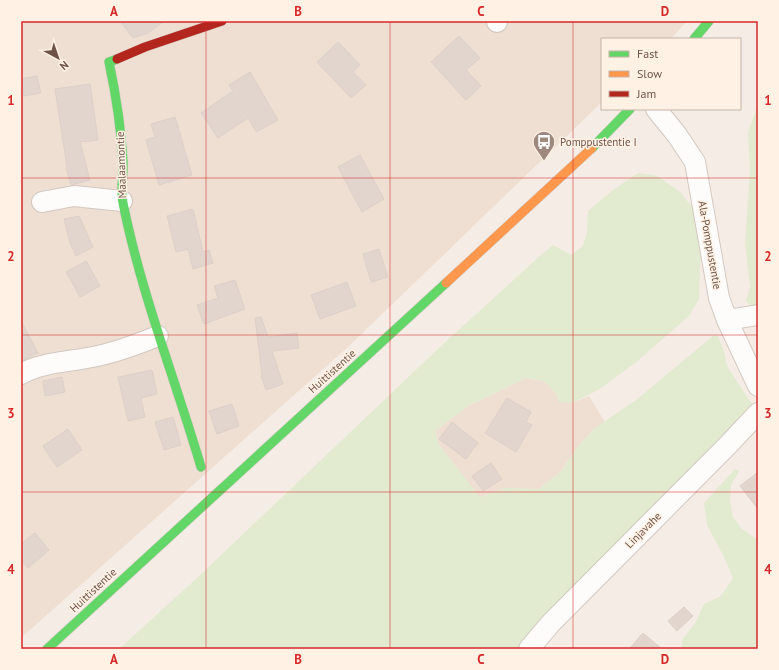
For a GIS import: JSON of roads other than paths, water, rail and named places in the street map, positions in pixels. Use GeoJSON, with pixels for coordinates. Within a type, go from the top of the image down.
{"type":"FeatureCollection","features":[{"type":"Feature","properties":{"kind":"main road","name":"Maalaamontie"},"geometry":{"type":"LineString","coordinates":[[201,467],[188,423],[158,336],[137,263],[122,201],[123,162],[117,99],[109,62],[145,47],[222,21]]}},
{"type":"Feature","properties":{"kind":"main road"},"geometry":{"type":"LineString","coordinates":[[695,38],[709,21]]}},
{"type":"Feature","properties":{"kind":"main road","name":"Huittistentie"},"geometry":{"type":"LineString","coordinates":[[47,649],[583,157],[629,110]]}},
{"type":"Feature","properties":{"kind":"street","name":"Ala-Pomppustentie"},"geometry":{"type":"LineString","coordinates":[[657,110],[677,135],[695,162],[719,298],[727,320],[758,386]]}},
{"type":"Feature","properties":{"kind":"street"},"geometry":{"type":"LineString","coordinates":[[42,202],[74,196],[122,201]]}},
{"type":"Feature","properties":{"kind":"street"},"geometry":{"type":"LineString","coordinates":[[727,320],[758,315]]}},
{"type":"Feature","properties":{"kind":"street"},"geometry":{"type":"LineString","coordinates":[[21,374],[47,365],[89,358],[134,346],[158,336]]}},
{"type":"Feature","properties":{"kind":"street","name":"Linjavahe"},"geometry":{"type":"LineString","coordinates":[[529,649],[551,623],[758,413]]}},
{"type":"Feature","properties":{"kind":"place","name":"Pomppustentie I"},"geometry":{"type":"Point","coordinates":[544,162]}}]}
